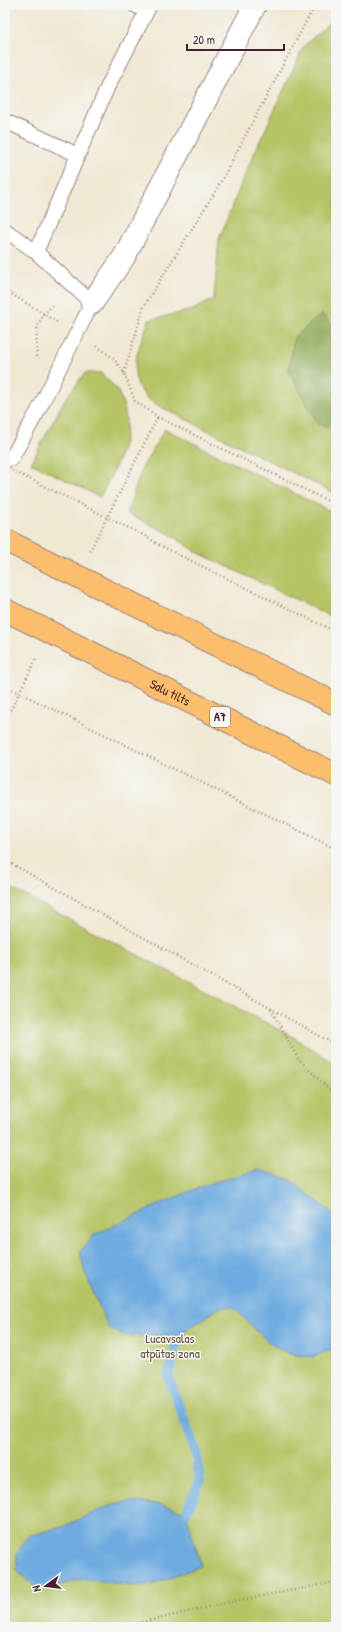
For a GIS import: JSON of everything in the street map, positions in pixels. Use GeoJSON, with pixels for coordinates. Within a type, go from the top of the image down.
{"type":"FeatureCollection","features":[{"type":"Feature","properties":{"kind":"highway"},"geometry":{"type":"LineString","coordinates":[[5,540],[336,704]]}},
{"type":"Feature","properties":{"kind":"highway","name":"Salu tilts"},"geometry":{"type":"LineString","coordinates":[[5,610],[336,775]]}},
{"type":"Feature","properties":{"kind":"street"},"geometry":{"type":"LineString","coordinates":[[92,303],[124,257],[255,5]]}},
{"type":"Feature","properties":{"kind":"lane"},"geometry":{"type":"LineString","coordinates":[[36,252],[144,7]]}},
{"type":"Feature","properties":{"kind":"lane"},"geometry":{"type":"LineString","coordinates":[[5,122],[78,155]]}},
{"type":"Feature","properties":{"kind":"lane"},"geometry":{"type":"LineString","coordinates":[[5,230],[36,252],[92,303],[76,332],[38,411],[8,463]]}},
{"type":"Feature","properties":{"kind":"path"},"geometry":{"type":"LineString","coordinates":[[124,373],[144,306],[218,186],[315,5]]}},
{"type":"Feature","properties":{"kind":"path"},"geometry":{"type":"LineString","coordinates":[[5,290],[43,315],[76,332],[114,359],[124,373],[135,401],[158,417],[336,505]]}},
{"type":"Feature","properties":{"kind":"path"},"geometry":{"type":"LineString","coordinates":[[88,555],[158,417]]}},
{"type":"Feature","properties":{"kind":"path"},"geometry":{"type":"LineString","coordinates":[[8,463],[145,536],[159,545],[336,632]]}},
{"type":"Feature","properties":{"kind":"path"},"geometry":{"type":"LineString","coordinates":[[5,721],[39,653]]}},
{"type":"Feature","properties":{"kind":"path"},"geometry":{"type":"LineString","coordinates":[[5,686],[336,849]]}},
{"type":"Feature","properties":{"kind":"path"},"geometry":{"type":"LineString","coordinates":[[5,860],[336,1045]]}},
{"type":"Feature","properties":{"kind":"path"},"geometry":{"type":"LineString","coordinates":[[271,1008],[298,1059],[336,1096]]}},
{"type":"Feature","properties":{"kind":"path"},"geometry":{"type":"LineString","coordinates":[[122,1627],[235,1600],[336,1582]]}},
{"type":"Feature","properties":{"kind":"green space"},"geometry":{"type":"Polygon","coordinates":[[[336,16],[336,329],[322,314],[317,422],[336,430],[336,494],[153,403],[143,394],[138,384],[135,375],[135,364],[149,320],[193,310],[214,299],[219,239],[248,167],[304,46],[336,16]]]}},
{"type":"Feature","properties":{"kind":"green space"},"geometry":{"type":"Polygon","coordinates":[[[322,314],[336,329],[336,430],[317,423],[289,371],[294,337],[322,314]]]}},
{"type":"Feature","properties":{"kind":"green space"},"geometry":{"type":"Polygon","coordinates":[[[85,373],[101,373],[114,387],[118,392],[126,419],[123,446],[119,459],[100,497],[31,463],[65,399],[85,373]]]}},
{"type":"Feature","properties":{"kind":"green space"},"geometry":{"type":"Polygon","coordinates":[[[165,429],[336,514],[336,619],[199,553],[166,532],[127,513],[142,468],[165,429]]]}},
{"type":"Feature","properties":{"kind":"green space","name":"Lucavsalas atpūtas zona"},"geometry":{"type":"Polygon","coordinates":[[[5,885],[295,1038],[336,1064],[336,1627],[5,1627],[5,885]]]}},
{"type":"Feature","properties":{"kind":"water"},"geometry":{"type":"Polygon","coordinates":[[[258,1170],[289,1179],[336,1216],[336,1347],[313,1357],[290,1354],[269,1343],[232,1306],[219,1308],[179,1335],[126,1336],[109,1329],[85,1273],[80,1252],[94,1235],[169,1200],[208,1184],[258,1170]]]}},
{"type":"Feature","properties":{"kind":"water"},"geometry":{"type":"Polygon","coordinates":[[[127,1502],[157,1504],[171,1507],[186,1513],[201,1566],[154,1584],[135,1586],[84,1579],[39,1590],[17,1571],[17,1554],[28,1536],[62,1527],[109,1506],[127,1502]]]}},
{"type":"Feature","properties":{"kind":"waterway"},"geometry":{"type":"LineString","coordinates":[[179,1335],[168,1376],[196,1452],[200,1481],[186,1513]]}}]}
